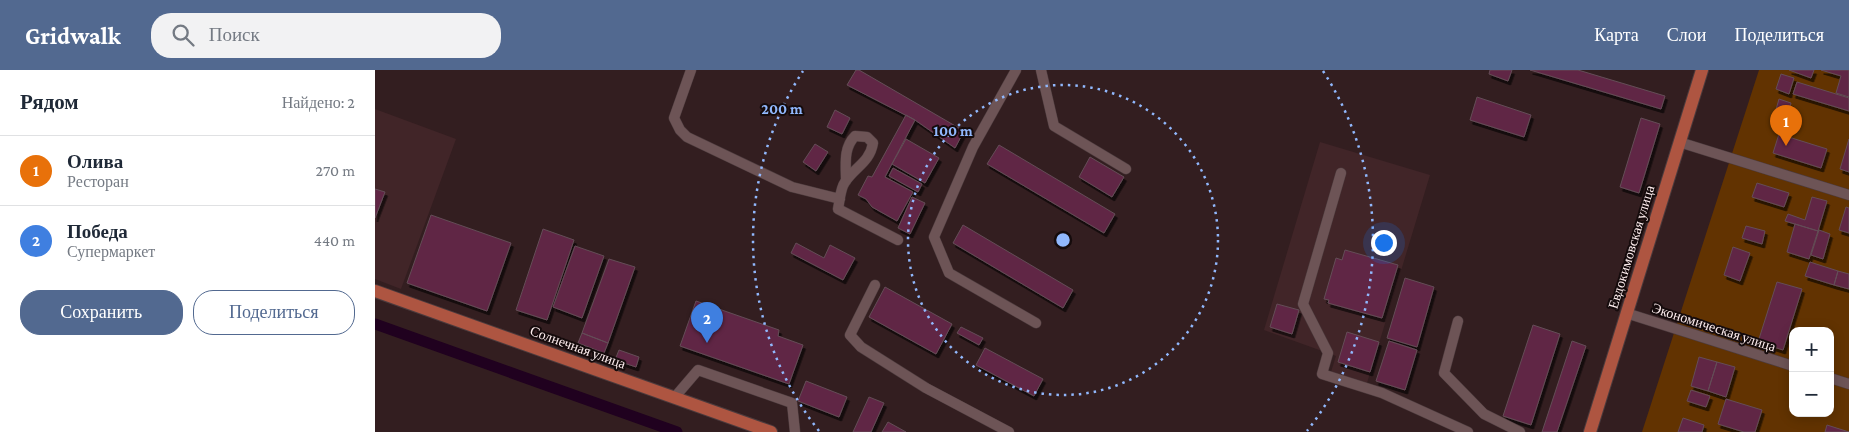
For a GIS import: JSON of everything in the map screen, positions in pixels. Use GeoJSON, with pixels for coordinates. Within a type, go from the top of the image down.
{"type":"FeatureCollection","features":[{"type":"Feature","properties":{"kind":"main road","name":"Евдокимовская улица"},"geometry":{"type":"LineString","coordinates":[[1589,432],[1701,70]]}},
{"type":"Feature","properties":{"kind":"main road","name":"Солнечная улица"},"geometry":{"type":"LineString","coordinates":[[375,291],[771,432]]}},
{"type":"Feature","properties":{"kind":"street"},"geometry":{"type":"LineString","coordinates":[[691,70],[674,118],[680,130],[687,137],[792,187],[840,199]]}},
{"type":"Feature","properties":{"kind":"street"},"geometry":{"type":"LineString","coordinates":[[1016,70],[973,146],[934,237],[949,273],[1036,323]]}},
{"type":"Feature","properties":{"kind":"street"},"geometry":{"type":"LineString","coordinates":[[1041,70],[1054,126],[1126,168]]}},
{"type":"Feature","properties":{"kind":"street"},"geometry":{"type":"LineString","coordinates":[[1679,142],[1849,195]]}},
{"type":"Feature","properties":{"kind":"street"},"geometry":{"type":"LineString","coordinates":[[1341,173],[1303,304],[1328,353],[1322,374],[1382,393],[1468,432]]}},
{"type":"Feature","properties":{"kind":"street"},"geometry":{"type":"LineString","coordinates":[[846,181],[841,189],[838,209],[898,240]]}},
{"type":"Feature","properties":{"kind":"street"},"geometry":{"type":"LineString","coordinates":[[875,285],[850,335],[861,347],[926,388],[1009,432]]}},
{"type":"Feature","properties":{"kind":"street","name":"Экономическая улица"},"geometry":{"type":"LineString","coordinates":[[1626,313],[1789,365]]}},
{"type":"Feature","properties":{"kind":"street"},"geometry":{"type":"LineString","coordinates":[[1458,321],[1444,373],[1485,414],[1520,432]]}},
{"type":"Feature","properties":{"kind":"street"},"geometry":{"type":"LineString","coordinates":[[674,398],[698,370],[792,403],[795,432]]}},
{"type":"Feature","properties":{"kind":"street"},"geometry":{"type":"LineString","coordinates":[[1834,379],[1849,384]]}},
{"type":"Feature","properties":{"kind":"shaded area"},"geometry":{"type":"Polygon","coordinates":[[[1759,70],[1849,70],[1849,432],[1642,432],[1759,70]]]}},
{"type":"Feature","properties":{"kind":"shaded area"},"geometry":{"type":"Polygon","coordinates":[[[375,109],[456,139],[401,289],[375,279],[375,109]]]}},
{"type":"Feature","properties":{"kind":"shaded area"},"geometry":{"type":"Polygon","coordinates":[[[1320,142],[1430,175],[1367,383],[1331,372],[1336,356],[1264,330],[1320,142]]]}},
{"type":"Feature","properties":{"kind":"building"},"geometry":{"type":"Polygon","coordinates":[[[856,70],[964,131],[955,148],[915,120],[847,85],[856,70]]]}},
{"type":"Feature","properties":{"kind":"building"},"geometry":{"type":"Polygon","coordinates":[[[1490,70],[1512,70],[1508,81],[1489,74],[1490,70]]]}},
{"type":"Feature","properties":{"kind":"building"},"geometry":{"type":"Polygon","coordinates":[[[1530,70],[1578,70],[1665,96],[1661,109],[1530,70]]]}},
{"type":"Feature","properties":{"kind":"building"},"geometry":{"type":"Polygon","coordinates":[[[1789,70],[1814,70],[1811,78],[1789,70]]]}},
{"type":"Feature","properties":{"kind":"building"},"geometry":{"type":"Polygon","coordinates":[[[1821,70],[1849,70],[1849,97],[1836,93],[1841,76],[1821,70]]]}},
{"type":"Feature","properties":{"kind":"building"},"geometry":{"type":"Polygon","coordinates":[[[1781,74],[1794,78],[1789,94],[1776,89],[1781,74]]]}},
{"type":"Feature","properties":{"kind":"building"},"geometry":{"type":"Polygon","coordinates":[[[1797,82],[1849,98],[1849,111],[1793,94],[1797,82]]]}},
{"type":"Feature","properties":{"kind":"building"},"geometry":{"type":"Polygon","coordinates":[[[1477,97],[1531,115],[1524,137],[1470,120],[1477,97]]]}},
{"type":"Feature","properties":{"kind":"building"},"geometry":{"type":"Polygon","coordinates":[[[1779,99],[1791,103],[1786,124],[1773,120],[1779,99]]]}},
{"type":"Feature","properties":{"kind":"building"},"geometry":{"type":"Polygon","coordinates":[[[835,110],[850,118],[842,134],[827,127],[835,110]]]}},
{"type":"Feature","properties":{"kind":"building"},"geometry":{"type":"Polygon","coordinates":[[[906,115],[915,120],[885,177],[913,192],[897,221],[872,207],[866,199],[858,195],[868,176],[872,177],[906,115]]]}},
{"type":"Feature","properties":{"kind":"building"},"geometry":{"type":"Polygon","coordinates":[[[1641,118],[1660,124],[1639,193],[1620,187],[1641,118]]]}},
{"type":"Feature","properties":{"kind":"building"},"geometry":{"type":"Polygon","coordinates":[[[1779,134],[1827,149],[1821,168],[1773,153],[1779,134]]]}},
{"type":"Feature","properties":{"kind":"building"},"geometry":{"type":"Polygon","coordinates":[[[906,139],[939,158],[925,183],[892,164],[906,139]]]}},
{"type":"Feature","properties":{"kind":"building"},"geometry":{"type":"Polygon","coordinates":[[[1849,139],[1849,172],[1840,169],[1849,139]]]}},
{"type":"Feature","properties":{"kind":"building"},"geometry":{"type":"Polygon","coordinates":[[[815,144],[828,152],[816,171],[803,162],[815,144]]]}},
{"type":"Feature","properties":{"kind":"building"},"geometry":{"type":"Polygon","coordinates":[[[999,145],[1115,214],[1104,233],[987,164],[999,145]]]}},
{"type":"Feature","properties":{"kind":"building"},"geometry":{"type":"Polygon","coordinates":[[[1090,157],[1124,177],[1112,197],[1079,177],[1090,157]]]}},
{"type":"Feature","properties":{"kind":"building"},"geometry":{"type":"Polygon","coordinates":[[[893,168],[922,184],[918,192],[889,176],[893,168]]]}},
{"type":"Feature","properties":{"kind":"building"},"geometry":{"type":"Polygon","coordinates":[[[1757,183],[1789,193],[1784,207],[1752,197],[1757,183]]]}},
{"type":"Feature","properties":{"kind":"building"},"geometry":{"type":"Polygon","coordinates":[[[375,189],[385,192],[375,218],[375,189]]]}},
{"type":"Feature","properties":{"kind":"building"},"geometry":{"type":"Polygon","coordinates":[[[912,197],[925,203],[910,234],[898,228],[912,197]]]}},
{"type":"Feature","properties":{"kind":"building"},"geometry":{"type":"Polygon","coordinates":[[[1812,197],[1827,201],[1818,231],[1785,221],[1788,214],[1805,220],[1812,197]]]}},
{"type":"Feature","properties":{"kind":"building"},"geometry":{"type":"Polygon","coordinates":[[[1846,207],[1849,208],[1849,233],[1839,230],[1846,207]]]}},
{"type":"Feature","properties":{"kind":"building"},"geometry":{"type":"Polygon","coordinates":[[[431,215],[511,243],[487,311],[407,283],[431,215]]]}},
{"type":"Feature","properties":{"kind":"building"},"geometry":{"type":"Polygon","coordinates":[[[1795,224],[1818,231],[1809,259],[1787,252],[1795,224]]]}},
{"type":"Feature","properties":{"kind":"building"},"geometry":{"type":"Polygon","coordinates":[[[963,225],[1073,290],[1063,308],[953,243],[963,225]]]}},
{"type":"Feature","properties":{"kind":"building"},"geometry":{"type":"Polygon","coordinates":[[[1746,226],[1765,231],[1762,244],[1742,238],[1746,226]]]}},
{"type":"Feature","properties":{"kind":"building"},"geometry":{"type":"Polygon","coordinates":[[[543,229],[574,240],[547,320],[516,310],[543,229]]]}},
{"type":"Feature","properties":{"kind":"building"},"geometry":{"type":"Polygon","coordinates":[[[1819,230],[1830,234],[1823,259],[1811,255],[1819,230]]]}},
{"type":"Feature","properties":{"kind":"building"},"geometry":{"type":"Polygon","coordinates":[[[796,243],[824,258],[830,245],[855,258],[843,280],[791,253],[796,243]]]}},
{"type":"Feature","properties":{"kind":"building"},"geometry":{"type":"Polygon","coordinates":[[[575,246],[604,256],[582,318],[553,307],[575,246]]]}},
{"type":"Feature","properties":{"kind":"building"},"geometry":{"type":"Polygon","coordinates":[[[1733,247],[1750,253],[1740,281],[1724,275],[1733,247]]]}},
{"type":"Feature","properties":{"kind":"building"},"geometry":{"type":"Polygon","coordinates":[[[1345,250],[1398,265],[1382,318],[1328,303],[1329,300],[1324,299],[1336,258],[1342,260],[1345,250]]]}},
{"type":"Feature","properties":{"kind":"building"},"geometry":{"type":"Polygon","coordinates":[[[609,259],[635,267],[608,343],[582,333],[609,259]]]}},
{"type":"Feature","properties":{"kind":"building"},"geometry":{"type":"Polygon","coordinates":[[[1810,262],[1838,271],[1834,285],[1805,276],[1810,262]]]}},
{"type":"Feature","properties":{"kind":"building"},"geometry":{"type":"Polygon","coordinates":[[[1838,271],[1849,274],[1849,289],[1834,285],[1838,271]]]}},
{"type":"Feature","properties":{"kind":"building"},"geometry":{"type":"Polygon","coordinates":[[[1405,278],[1434,287],[1417,347],[1387,338],[1405,278]]]}},
{"type":"Feature","properties":{"kind":"building"},"geometry":{"type":"Polygon","coordinates":[[[1777,282],[1802,289],[1783,350],[1758,342],[1777,282]]]}},
{"type":"Feature","properties":{"kind":"building"},"geometry":{"type":"Polygon","coordinates":[[[885,287],[952,324],[936,354],[869,317],[885,287]]]}},
{"type":"Feature","properties":{"kind":"building"},"geometry":{"type":"Polygon","coordinates":[[[696,301],[779,330],[778,336],[803,345],[789,384],[680,346],[696,301]]]}},
{"type":"Feature","properties":{"kind":"building"},"geometry":{"type":"Polygon","coordinates":[[[1277,304],[1299,310],[1292,334],[1270,327],[1277,304]]]}},
{"type":"Feature","properties":{"kind":"building"},"geometry":{"type":"Polygon","coordinates":[[[1533,325],[1560,334],[1531,425],[1503,416],[1533,325]]]}},
{"type":"Feature","properties":{"kind":"building"},"geometry":{"type":"Polygon","coordinates":[[[961,327],[983,338],[979,345],[957,333],[961,327]]]}},
{"type":"Feature","properties":{"kind":"building"},"geometry":{"type":"Polygon","coordinates":[[[1347,332],[1379,342],[1370,372],[1338,362],[1347,332]]]}},
{"type":"Feature","properties":{"kind":"building"},"geometry":{"type":"Polygon","coordinates":[[[582,333],[608,343],[604,353],[578,343],[582,333]]]}},
{"type":"Feature","properties":{"kind":"building"},"geometry":{"type":"Polygon","coordinates":[[[1389,341],[1417,350],[1405,390],[1376,381],[1389,341]]]}},
{"type":"Feature","properties":{"kind":"building"},"geometry":{"type":"Polygon","coordinates":[[[1572,341],[1586,346],[1557,432],[1542,432],[1572,341]]]}},
{"type":"Feature","properties":{"kind":"building"},"geometry":{"type":"Polygon","coordinates":[[[985,348],[1043,379],[1034,396],[976,365],[985,348]]]}},
{"type":"Feature","properties":{"kind":"building"},"geometry":{"type":"Polygon","coordinates":[[[619,350],[639,357],[636,367],[615,360],[619,350]]]}},
{"type":"Feature","properties":{"kind":"building"},"geometry":{"type":"Polygon","coordinates":[[[1699,357],[1717,362],[1708,391],[1691,386],[1699,357]]]}},
{"type":"Feature","properties":{"kind":"building"},"geometry":{"type":"Polygon","coordinates":[[[1717,362],[1735,367],[1726,397],[1708,391],[1717,362]]]}},
{"type":"Feature","properties":{"kind":"building"},"geometry":{"type":"Polygon","coordinates":[[[806,381],[847,397],[839,417],[798,401],[806,381]]]}},
{"type":"Feature","properties":{"kind":"building"},"geometry":{"type":"Polygon","coordinates":[[[1691,390],[1710,396],[1706,407],[1687,401],[1691,390]]]}},
{"type":"Feature","properties":{"kind":"building"},"geometry":{"type":"Polygon","coordinates":[[[869,397],[884,403],[871,432],[853,432],[869,397]]]}},
{"type":"Feature","properties":{"kind":"building"},"geometry":{"type":"Polygon","coordinates":[[[1726,399],[1762,410],[1755,432],[1744,432],[1718,424],[1726,399]]]}},
{"type":"Feature","properties":{"kind":"building"},"geometry":{"type":"Polygon","coordinates":[[[1683,418],[1704,425],[1702,432],[1678,432],[1683,418]]]}},
{"type":"Feature","properties":{"kind":"building"},"geometry":{"type":"Polygon","coordinates":[[[888,422],[906,432],[882,432],[888,422]]]}},
{"type":"Feature","properties":{"kind":"building"},"geometry":{"type":"Polygon","coordinates":[[[1827,425],[1849,432],[1825,432],[1827,425]]]}},
{"type":"Feature","properties":{"kind":"waterway"},"geometry":{"type":"LineString","coordinates":[[375,324],[677,432]]}},
{"type":"Feature","properties":{"kind":"place","name":"Олива"},"geometry":{"type":"Point","coordinates":[1786,146]}},
{"type":"Feature","properties":{"kind":"place","name":"Победа"},"geometry":{"type":"Point","coordinates":[707,343]}}]}
